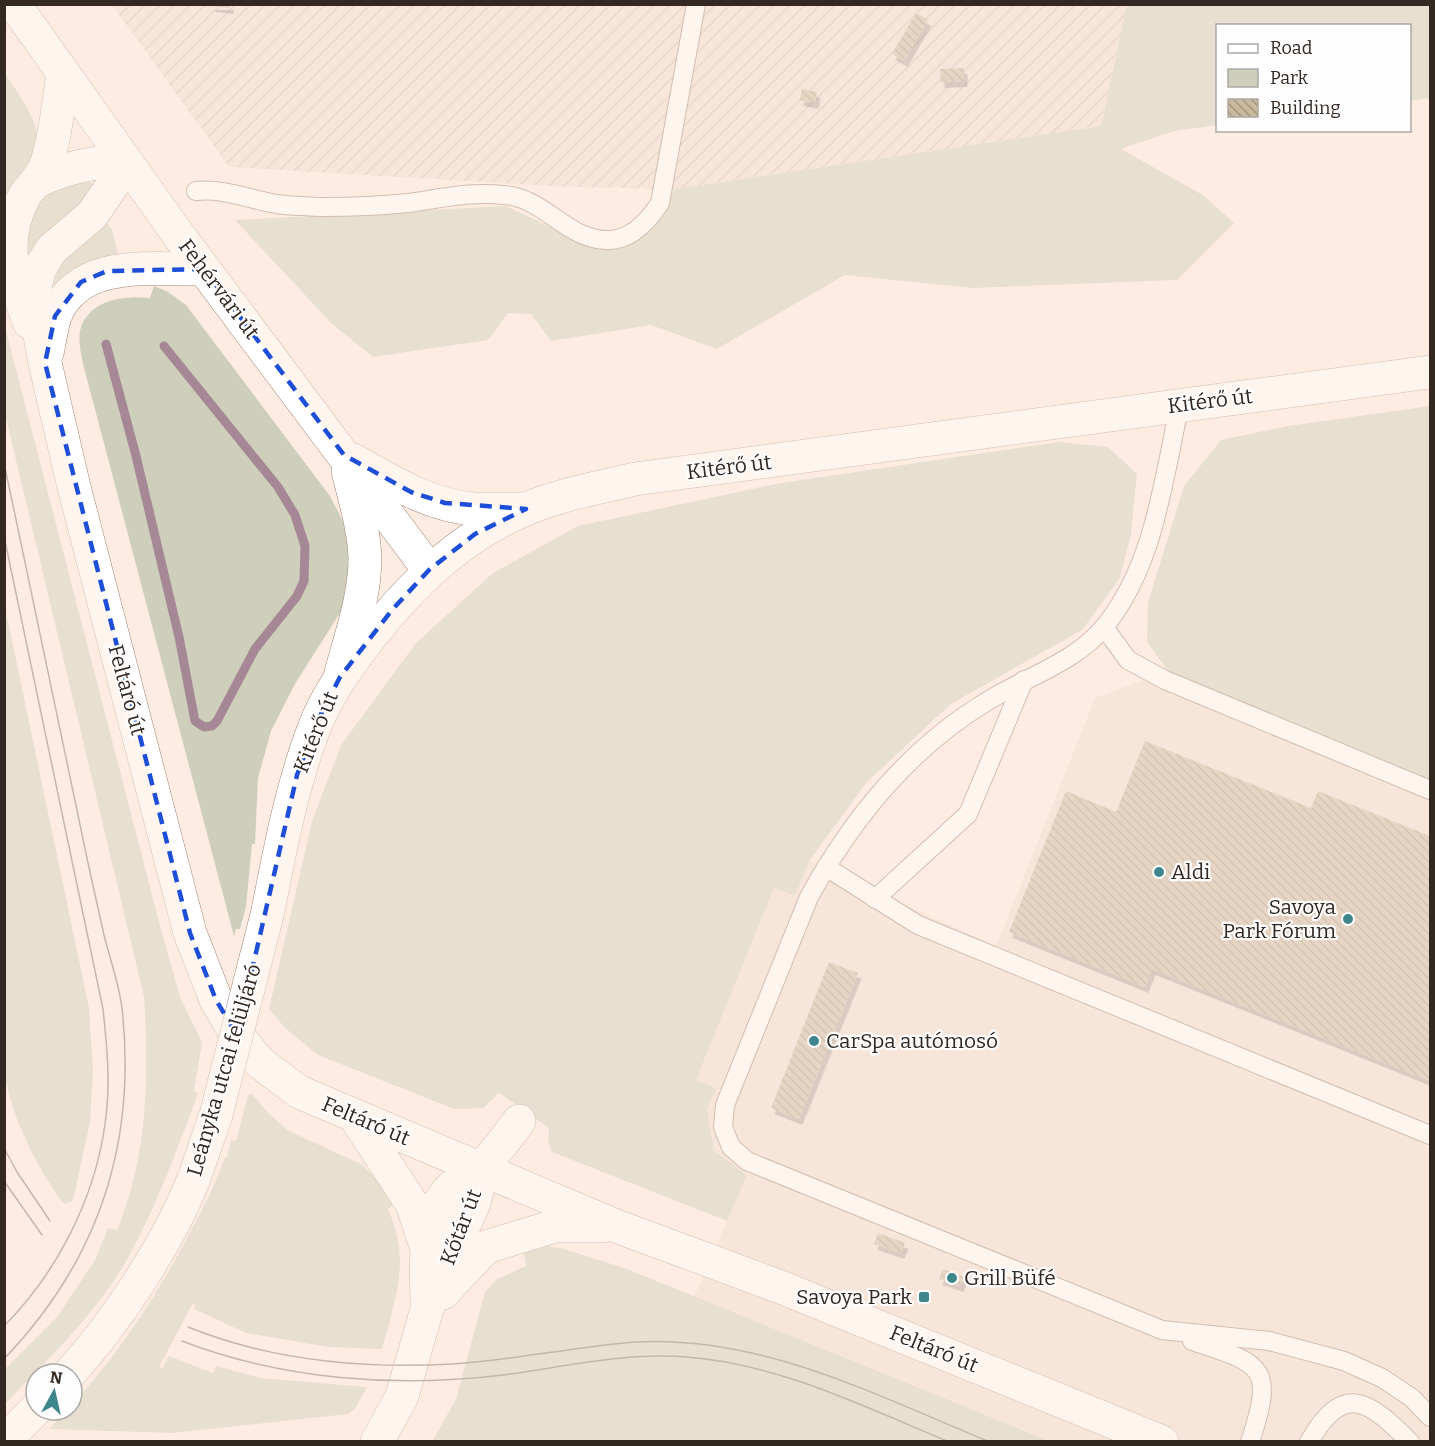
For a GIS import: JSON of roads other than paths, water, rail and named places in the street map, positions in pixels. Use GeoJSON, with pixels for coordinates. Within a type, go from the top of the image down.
{"type":"FeatureCollection","features":[{"type":"Feature","properties":{"kind":"street","name":"Fehérvári út"},"geometry":{"type":"LineString","coordinates":[[14,4],[204,269],[429,570]]}},
{"type":"Feature","properties":{"kind":"street","name":"Feltáró út"},"geometry":{"type":"LineString","coordinates":[[45,363],[12,276],[9,245],[13,220],[26,195],[38,181],[46,166],[63,75]]}},
{"type":"Feature","properties":{"kind":"street","name":"Feltáró út"},"geometry":{"type":"LineString","coordinates":[[38,181],[59,170],[124,159]]}},
{"type":"Feature","properties":{"kind":"street","name":"Feltáró út"},"geometry":{"type":"LineString","coordinates":[[124,159],[104,199],[92,215],[51,250],[39,270],[33,297],[45,363],[190,933],[216,1000],[235,1032],[259,1062],[299,1092],[355,1117],[616,1226],[803,1296],[1162,1442]]}},
{"type":"Feature","properties":{"kind":"street","name":"Feltáró út"},"geometry":{"type":"LineString","coordinates":[[45,363],[55,316],[66,297],[81,282],[107,271],[204,269]]}},
{"type":"Feature","properties":{"kind":"street","name":"Kitérő út"},"geometry":{"type":"LineString","coordinates":[[268,911],[297,775],[316,724],[340,677],[392,610],[429,570],[476,534],[526,509],[571,494],[635,479],[1431,372]]}},
{"type":"Feature","properties":{"kind":"street"},"geometry":{"type":"LineString","coordinates":[[344,455],[411,492],[445,503],[473,509],[526,509]]}},
{"type":"Feature","properties":{"kind":"street"},"geometry":{"type":"LineString","coordinates":[[340,677],[363,589],[365,557],[361,526],[344,455]]}},
{"type":"Feature","properties":{"kind":"street","name":"Leányka utcai felüljáró"},"geometry":{"type":"LineString","coordinates":[[78,1362],[127,1300],[164,1238],[192,1182],[216,1115],[268,911]]}},
{"type":"Feature","properties":{"kind":"street","name":"Kőtár út"},"geometry":{"type":"LineString","coordinates":[[355,1117],[412,1204],[426,1246],[427,1309]]}},
{"type":"Feature","properties":{"kind":"street"},"geometry":{"type":"LineString","coordinates":[[479,1169],[519,1121]]}},
{"type":"Feature","properties":{"kind":"street","name":"Kőtár út"},"geometry":{"type":"LineString","coordinates":[[426,1246],[437,1210],[447,1192],[460,1180],[479,1169]]}},
{"type":"Feature","properties":{"kind":"street","name":"Kőtár út"},"geometry":{"type":"LineString","coordinates":[[377,1442],[393,1415],[409,1379],[427,1309],[474,1203],[479,1169]]}},
{"type":"Feature","properties":{"kind":"street","name":"Kőtár út"},"geometry":{"type":"LineString","coordinates":[[427,1309],[486,1247],[555,1226],[616,1226]]}},
{"type":"Feature","properties":{"kind":"street"},"geometry":{"type":"LineString","coordinates":[[4,1442],[24,1422]]}},
{"type":"Feature","properties":{"kind":"lane"},"geometry":{"type":"LineString","coordinates":[[195,191],[216,189],[279,204],[321,207],[375,206],[472,194],[514,196],[534,204],[558,222],[591,238],[606,240],[620,238],[646,221],[660,202],[696,4]]}},
{"type":"Feature","properties":{"kind":"lane"},"geometry":{"type":"LineString","coordinates":[[1180,405],[1150,536],[1138,574],[1104,627],[1088,644],[989,699],[928,743],[869,803],[826,867],[809,897],[725,1105],[723,1128],[731,1147],[747,1161],[811,1190],[1162,1330],[1234,1354],[1255,1368],[1263,1383],[1263,1403],[1250,1442]]}},
{"type":"Feature","properties":{"kind":"lane"},"geometry":{"type":"LineString","coordinates":[[1104,627],[1128,660],[1165,680],[1431,790]]}},
{"type":"Feature","properties":{"kind":"lane"},"geometry":{"type":"LineString","coordinates":[[875,899],[968,814],[1024,680]]}},
{"type":"Feature","properties":{"kind":"lane"},"geometry":{"type":"LineString","coordinates":[[826,867],[918,925],[1431,1135]]}},
{"type":"Feature","properties":{"kind":"lane"},"geometry":{"type":"LineString","coordinates":[[1162,1330],[1269,1341],[1344,1361],[1382,1378],[1412,1398],[1431,1417]]}},
{"type":"Feature","properties":{"kind":"lane"},"geometry":{"type":"LineString","coordinates":[[1310,1442],[1326,1414],[1341,1405],[1362,1403],[1385,1417],[1410,1442]]}},
{"type":"Feature","properties":{"kind":"waterway"},"geometry":{"type":"LineString","coordinates":[[106,344],[136,456],[179,637],[195,721],[204,727],[212,726],[217,721],[255,649],[297,596],[304,581],[305,546],[295,515],[278,487],[164,346]]}},
{"type":"Feature","properties":{"kind":"tram line"},"geometry":{"type":"LineString","coordinates":[[4,463],[104,935],[119,990],[125,1058],[123,1106],[116,1153],[104,1197],[87,1240],[64,1282],[37,1321],[4,1359]]}},
{"type":"Feature","properties":{"kind":"tram line"},"geometry":{"type":"LineString","coordinates":[[4,536],[103,1009],[108,1080],[107,1109],[100,1152],[83,1206],[57,1258],[41,1282],[4,1326]]}},
{"type":"Feature","properties":{"kind":"tram line"},"geometry":{"type":"LineString","coordinates":[[4,1148],[50,1221]]}},
{"type":"Feature","properties":{"kind":"tram line"},"geometry":{"type":"LineString","coordinates":[[4,1181],[42,1235]]}},
{"type":"Feature","properties":{"kind":"tram line"},"geometry":{"type":"LineString","coordinates":[[188,1327],[220,1339],[285,1355],[386,1365],[476,1362],[635,1342],[682,1342],[728,1348],[773,1358],[817,1372],[990,1442]]}},
{"type":"Feature","properties":{"kind":"tram line"},"geometry":{"type":"LineString","coordinates":[[182,1341],[260,1365],[340,1378],[381,1380],[463,1379],[618,1358],[664,1356],[721,1361],[755,1368],[821,1389],[949,1442]]}},
{"type":"Feature","properties":{"kind":"place","name":"Aldi"},"geometry":{"type":"Point","coordinates":[1159,872]}},
{"type":"Feature","properties":{"kind":"place","name":"Savoya Park Fórum"},"geometry":{"type":"Point","coordinates":[1348,919]}},
{"type":"Feature","properties":{"kind":"place","name":"CarSpa autómosó"},"geometry":{"type":"Point","coordinates":[814,1041]}},
{"type":"Feature","properties":{"kind":"place","name":"Grill Büfé"},"geometry":{"type":"Point","coordinates":[952,1278]}},
{"type":"Feature","properties":{"kind":"place","name":"Savoya Park"},"geometry":{"type":"Point","coordinates":[924,1297]}}]}
